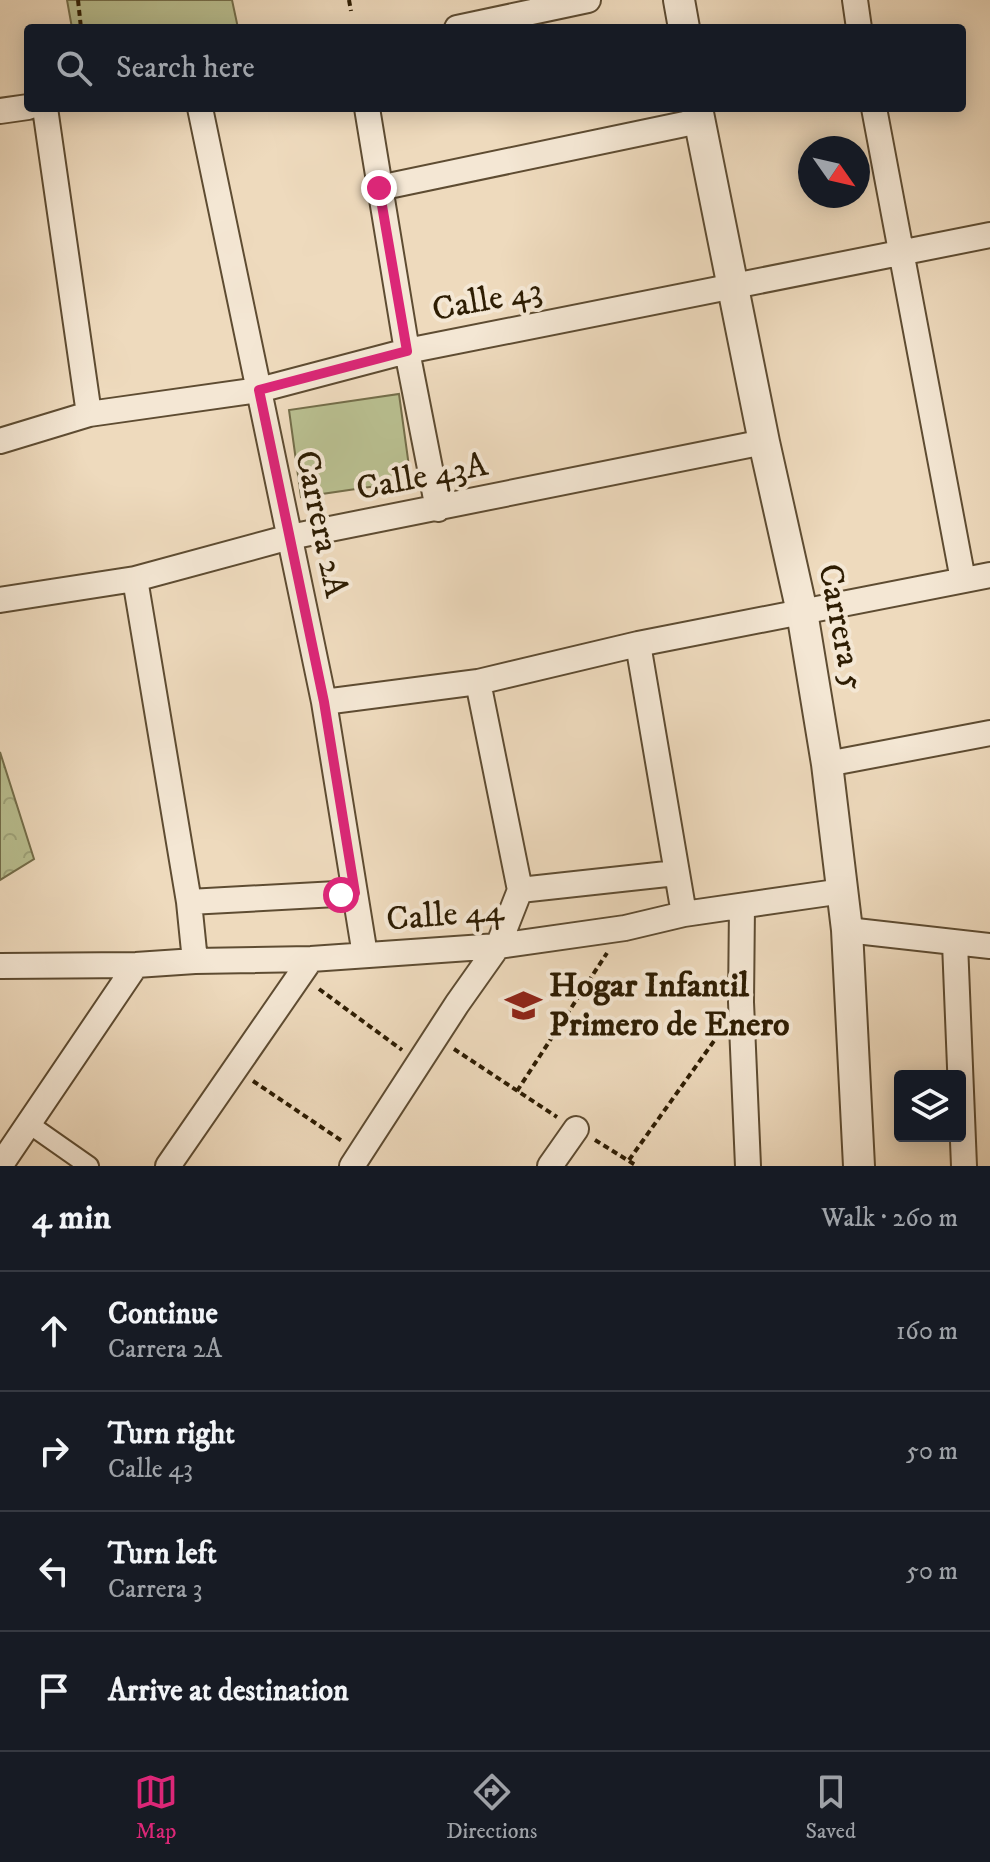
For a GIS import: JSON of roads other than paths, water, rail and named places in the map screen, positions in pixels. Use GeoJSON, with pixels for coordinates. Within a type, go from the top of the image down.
{"type":"FeatureCollection","features":[{"type":"Feature","properties":{"kind":"street"},"geometry":{"type":"LineString","coordinates":[[476,24],[588,0]]}},
{"type":"Feature","properties":{"kind":"street"},"geometry":{"type":"LineString","coordinates":[[679,0],[683,24]]}},
{"type":"Feature","properties":{"kind":"street"},"geometry":{"type":"LineString","coordinates":[[855,0],[858,24]]}},
{"type":"Feature","properties":{"kind":"street"},"geometry":{"type":"LineString","coordinates":[[0,111],[24,108]]}},
{"type":"Feature","properties":{"kind":"street"},"geometry":{"type":"LineString","coordinates":[[46,112],[89,414]]}},
{"type":"Feature","properties":{"kind":"street","name":"Carrera 2A"},"geometry":{"type":"LineString","coordinates":[[201,112],[324,702],[365,955]]}},
{"type":"Feature","properties":{"kind":"street"},"geometry":{"type":"LineString","coordinates":[[368,112],[407,351],[438,509]]}},
{"type":"Feature","properties":{"kind":"street"},"geometry":{"type":"LineString","coordinates":[[875,112],[963,580]]}},
{"type":"Feature","properties":{"kind":"street"},"geometry":{"type":"LineString","coordinates":[[379,188],[698,114]]}},
{"type":"Feature","properties":{"kind":"street","name":"Carrera 5"},"geometry":{"type":"LineString","coordinates":[[698,114],[764,442],[802,612],[827,764],[847,930],[859,1166]]}},
{"type":"Feature","properties":{"kind":"street","name":"Calle 43"},"geometry":{"type":"LineString","coordinates":[[0,441],[89,414],[259,390],[407,351],[990,235]]}},
{"type":"Feature","properties":{"kind":"street","name":"Calle 43A"},"geometry":{"type":"LineString","coordinates":[[0,600],[135,579],[290,537],[764,442]]}},
{"type":"Feature","properties":{"kind":"street"},"geometry":{"type":"LineString","coordinates":[[324,702],[478,682],[638,644],[990,575]]}},
{"type":"Feature","properties":{"kind":"street"},"geometry":{"type":"LineString","coordinates":[[135,579],[189,902],[195,961]]}},
{"type":"Feature","properties":{"kind":"street"},"geometry":{"type":"LineString","coordinates":[[638,644],[684,914]]}},
{"type":"Feature","properties":{"kind":"street"},"geometry":{"type":"LineString","coordinates":[[356,1159],[498,946],[520,890],[478,682]]}},
{"type":"Feature","properties":{"kind":"street"},"geometry":{"type":"LineString","coordinates":[[827,764],[990,733]]}},
{"type":"Feature","properties":{"kind":"street","name":"Calle 44"},"geometry":{"type":"LineString","coordinates":[[520,890],[676,873]]}},
{"type":"Feature","properties":{"kind":"street","name":"Calle 44"},"geometry":{"type":"LineString","coordinates":[[0,966],[136,965],[195,961],[305,968],[365,955],[498,946],[625,928],[684,914],[843,891]]}},
{"type":"Feature","properties":{"kind":"street","name":"Calle 44"},"geometry":{"type":"LineString","coordinates":[[189,902],[355,893]]}},
{"type":"Feature","properties":{"kind":"street"},"geometry":{"type":"LineString","coordinates":[[742,906],[741,1002],[748,1166]]}},
{"type":"Feature","properties":{"kind":"street"},"geometry":{"type":"LineString","coordinates":[[847,930],[990,946]]}},
{"type":"Feature","properties":{"kind":"street"},"geometry":{"type":"LineString","coordinates":[[955,943],[964,1166]]}},
{"type":"Feature","properties":{"kind":"street"},"geometry":{"type":"LineString","coordinates":[[0,1166],[136,965]]}},
{"type":"Feature","properties":{"kind":"street"},"geometry":{"type":"LineString","coordinates":[[168,1166],[305,968]]}},
{"type":"Feature","properties":{"kind":"street"},"geometry":{"type":"LineString","coordinates":[[29,1124],[89,1166]]}},
{"type":"Feature","properties":{"kind":"street"},"geometry":{"type":"LineString","coordinates":[[550,1166],[576,1129]]}},
{"type":"Feature","properties":{"kind":"place","name":"Hogar Infantil Primero de Enero"},"geometry":{"type":"Point","coordinates":[523,1006]}}]}
